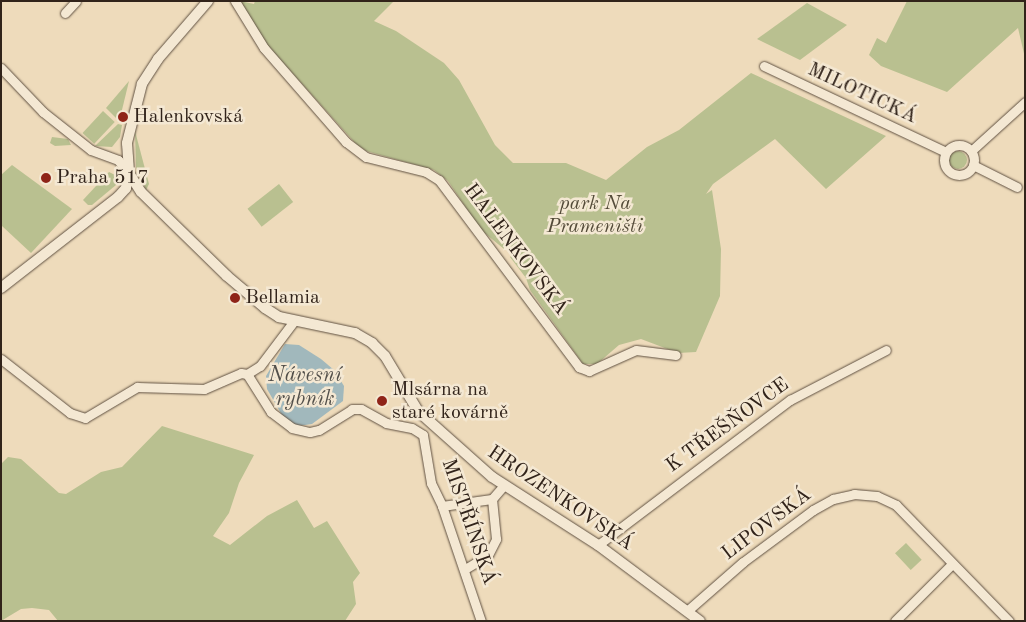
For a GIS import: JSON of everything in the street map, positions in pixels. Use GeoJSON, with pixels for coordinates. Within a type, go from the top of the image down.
{"type":"FeatureCollection","features":[{"type":"Feature","properties":{"kind":"street"},"geometry":{"type":"LineString","coordinates":[[65,13],[76,1]]}},
{"type":"Feature","properties":{"kind":"street"},"geometry":{"type":"LineString","coordinates":[[1,288],[118,197],[126,188],[130,128],[142,84],[158,59],[208,1]]}},
{"type":"Feature","properties":{"kind":"street","name":"HALENKOVSKÁ"},"geometry":{"type":"LineString","coordinates":[[235,1],[264,48],[346,142],[366,157],[426,172],[439,180],[579,366],[589,371],[636,350],[676,355]]}},
{"type":"Feature","properties":{"kind":"street","name":"MILOTICKÁ"},"geometry":{"type":"LineString","coordinates":[[764,66],[946,152]]}},
{"type":"Feature","properties":{"kind":"street"},"geometry":{"type":"LineString","coordinates":[[1,68],[43,112],[91,150],[118,160],[128,173]]}},
{"type":"Feature","properties":{"kind":"street"},"geometry":{"type":"LineString","coordinates":[[971,151],[1025,102]]}},
{"type":"Feature","properties":{"kind":"street"},"geometry":{"type":"LineString","coordinates":[[971,151],[960,145],[946,152],[944,166],[954,175],[964,174],[973,165]]}},
{"type":"Feature","properties":{"kind":"street"},"geometry":{"type":"LineString","coordinates":[[971,151],[973,165]]}},
{"type":"Feature","properties":{"kind":"street"},"geometry":{"type":"LineString","coordinates":[[973,165],[1017,187]]}},
{"type":"Feature","properties":{"kind":"street","name":"HROZENKOVSKÁ"},"geometry":{"type":"LineString","coordinates":[[128,173],[141,192],[227,276],[265,308],[294,321],[355,333],[372,343],[385,356],[418,411],[433,425],[504,485],[598,544],[700,621]]}},
{"type":"Feature","properties":{"kind":"street"},"geometry":{"type":"LineString","coordinates":[[1,359],[70,413],[81,418],[138,387],[204,389],[241,373],[247,374],[260,366],[294,321]]}},
{"type":"Feature","properties":{"kind":"street","name":"K TŘEŠŇOVCE"},"geometry":{"type":"LineString","coordinates":[[598,544],[790,400],[886,350]]}},
{"type":"Feature","properties":{"kind":"street"},"geometry":{"type":"LineString","coordinates":[[247,374],[271,412],[292,428],[319,430],[352,409],[361,409],[386,423],[412,428],[423,435],[433,425]]}},
{"type":"Feature","properties":{"kind":"street","name":"MISTŘÍNSKÁ"},"geometry":{"type":"LineString","coordinates":[[423,435],[431,483],[442,506],[465,569],[480,621]]}},
{"type":"Feature","properties":{"kind":"street"},"geometry":{"type":"LineString","coordinates":[[442,506],[492,499],[504,485]]}},
{"type":"Feature","properties":{"kind":"street","name":"LIPOVSKÁ"},"geometry":{"type":"LineString","coordinates":[[686,611],[743,562],[813,510],[833,499],[854,494],[877,496],[896,505],[1009,621]]}},
{"type":"Feature","properties":{"kind":"street"},"geometry":{"type":"LineString","coordinates":[[465,569],[488,555],[496,539],[492,499]]}},
{"type":"Feature","properties":{"kind":"street"},"geometry":{"type":"LineString","coordinates":[[895,621],[952,564]]}},
{"type":"Feature","properties":{"kind":"green space","name":"park Na Prameništi"},"geometry":{"type":"Polygon","coordinates":[[[240,1],[254,4],[255,1],[394,1],[374,21],[396,31],[444,63],[459,80],[495,145],[513,163],[566,163],[606,180],[647,147],[679,130],[751,73],[886,136],[826,189],[775,139],[713,184],[706,194],[712,190],[721,249],[720,296],[696,352],[678,353],[641,339],[619,345],[597,364],[583,364],[530,290],[526,278],[510,257],[515,253],[508,247],[504,249],[481,230],[448,181],[434,170],[366,151],[356,144],[268,46],[240,1]]]}},
{"type":"Feature","properties":{"kind":"green space"},"geometry":{"type":"Polygon","coordinates":[[[907,1],[1025,1],[1025,58],[1018,28],[947,92],[881,66],[869,55],[877,38],[886,43],[907,1]]]}},
{"type":"Feature","properties":{"kind":"green space"},"geometry":{"type":"Polygon","coordinates":[[[807,3],[847,25],[800,60],[757,39],[807,3]]]}},
{"type":"Feature","properties":{"kind":"green space"},"geometry":{"type":"Polygon","coordinates":[[[129,81],[121,114],[116,118],[106,108],[129,81]]]}},
{"type":"Feature","properties":{"kind":"green space"},"geometry":{"type":"Polygon","coordinates":[[[103,111],[115,122],[94,144],[83,133],[103,111]]]}},
{"type":"Feature","properties":{"kind":"green space"},"geometry":{"type":"Polygon","coordinates":[[[118,124],[122,125],[120,137],[112,147],[95,146],[118,124]]]}},
{"type":"Feature","properties":{"kind":"green space"},"geometry":{"type":"Polygon","coordinates":[[[135,131],[149,184],[146,190],[136,167],[135,131]]]}},
{"type":"Feature","properties":{"kind":"green space"},"geometry":{"type":"Polygon","coordinates":[[[52,137],[68,139],[71,145],[55,146],[50,143],[52,137]]]}},
{"type":"Feature","properties":{"kind":"green space"},"geometry":{"type":"Polygon","coordinates":[[[958,151],[964,154],[967,160],[964,166],[958,169],[952,166],[949,160],[952,154],[958,151]]]}},
{"type":"Feature","properties":{"kind":"green space"},"geometry":{"type":"Polygon","coordinates":[[[12,165],[72,209],[31,253],[2,226],[1,175],[12,165]]]}},
{"type":"Feature","properties":{"kind":"green space"},"geometry":{"type":"Polygon","coordinates":[[[109,172],[119,177],[116,185],[92,205],[88,205],[83,200],[109,172]]]}},
{"type":"Feature","properties":{"kind":"green space"},"geometry":{"type":"Polygon","coordinates":[[[279,184],[293,202],[262,227],[247,209],[279,184]]]}},
{"type":"Feature","properties":{"kind":"green space"},"geometry":{"type":"Polygon","coordinates":[[[162,426],[254,455],[239,483],[229,513],[213,536],[230,545],[267,516],[297,500],[314,528],[327,521],[360,573],[353,582],[356,604],[345,621],[58,621],[49,610],[32,608],[21,609],[1,621],[1,464],[8,457],[21,459],[59,493],[66,494],[101,472],[122,467],[162,426]]]}},
{"type":"Feature","properties":{"kind":"green space"},"geometry":{"type":"Polygon","coordinates":[[[906,543],[922,560],[911,570],[895,553],[906,543]]]}},
{"type":"Feature","properties":{"kind":"water","name":"Návesní rybník"},"geometry":{"type":"Polygon","coordinates":[[[285,344],[299,345],[321,359],[334,370],[344,386],[343,401],[312,424],[298,426],[283,417],[267,389],[266,376],[285,344]]]}},
{"type":"Feature","properties":{"kind":"place","name":"Halenkovská"},"geometry":{"type":"Point","coordinates":[123,117]}},
{"type":"Feature","properties":{"kind":"place","name":"Praha 517"},"geometry":{"type":"Point","coordinates":[46,178]}},
{"type":"Feature","properties":{"kind":"place","name":"Bellamia"},"geometry":{"type":"Point","coordinates":[235,298]}},
{"type":"Feature","properties":{"kind":"place","name":"Mlsárna na staré kovárně"},"geometry":{"type":"Point","coordinates":[382,401]}}]}
